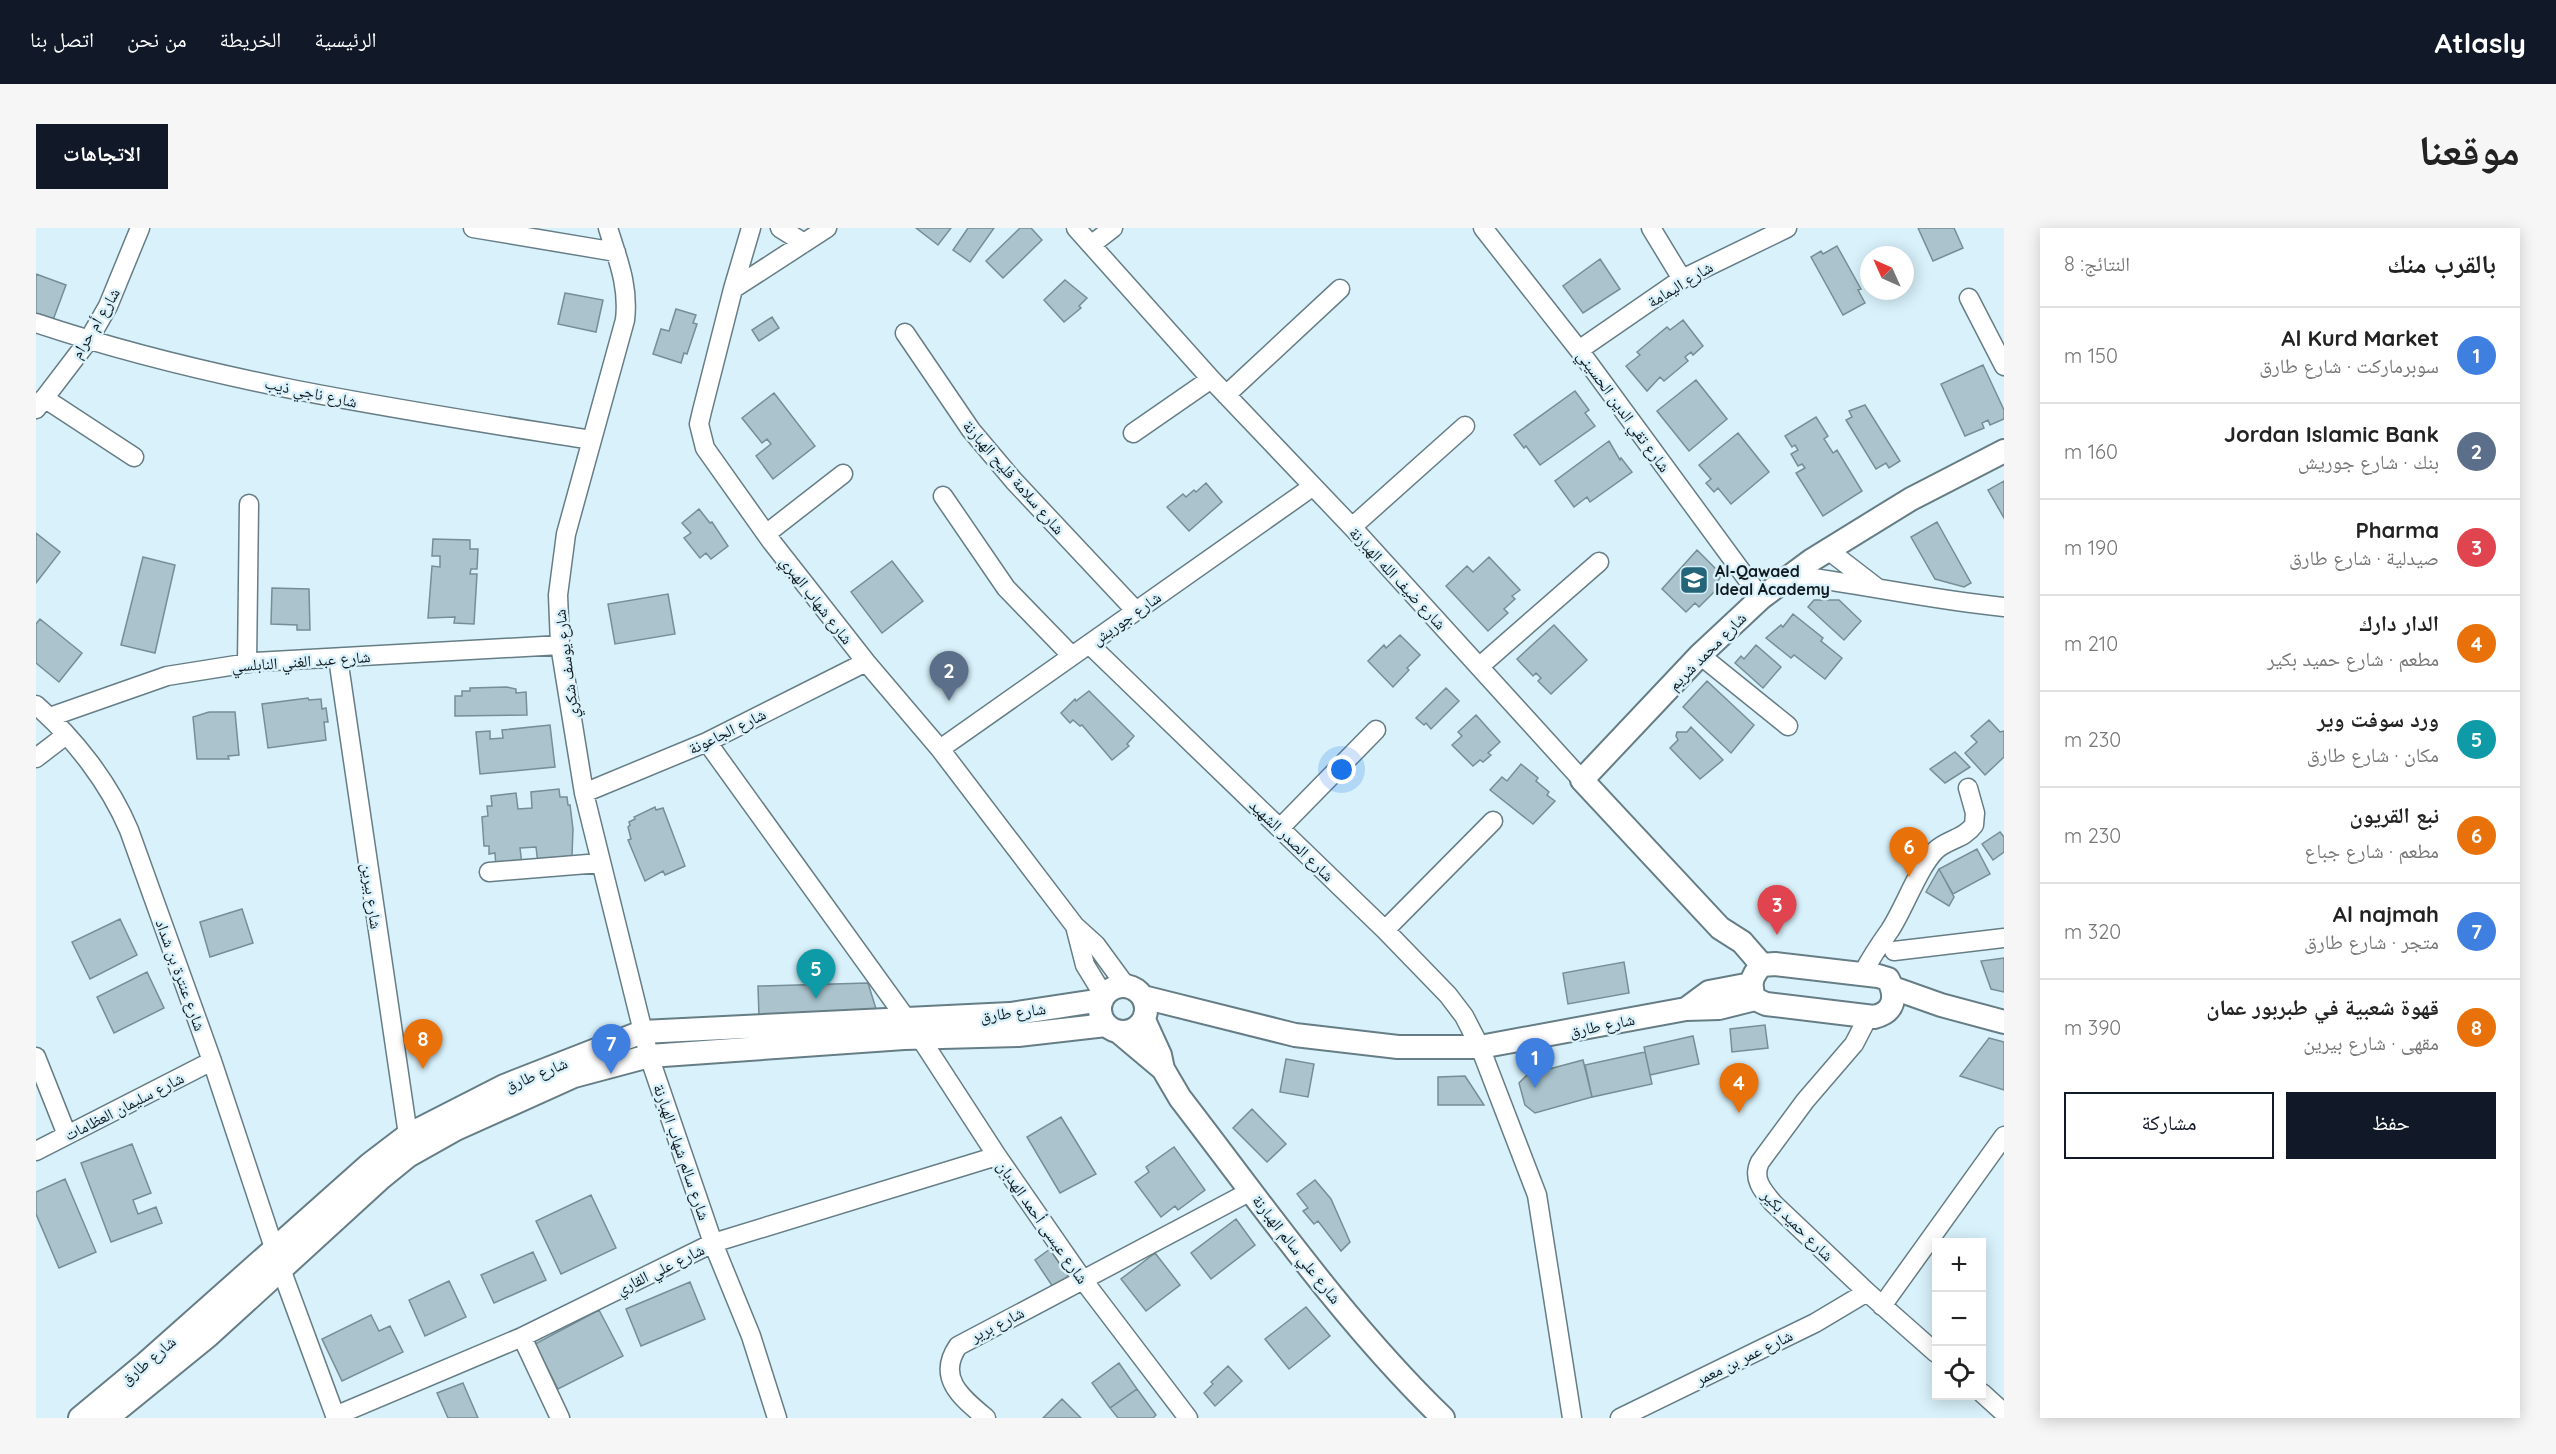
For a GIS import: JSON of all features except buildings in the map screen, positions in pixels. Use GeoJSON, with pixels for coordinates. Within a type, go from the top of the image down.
{"type":"FeatureCollection","features":[{"type":"Feature","properties":{"kind":"street","name":"شارع أم حرام"},"geometry":{"type":"LineString","coordinates":[[40,404],[88,341],[108,306],[140,228]]}},
{"type":"Feature","properties":{"kind":"street"},"geometry":{"type":"LineString","coordinates":[[473,228],[616,252]]}},
{"type":"Feature","properties":{"kind":"street","name":"شارع يوسف شكري"},"geometry":{"type":"LineString","coordinates":[[608,228],[626,290],[625,320],[591,440],[563,552],[558,595],[560,645],[584,794],[642,1032]]}},
{"type":"Feature","properties":{"kind":"street","name":"شارع شهاب الهبري"},"geometry":{"type":"LineString","coordinates":[[751,228],[702,411],[699,424],[700,436],[711,458],[766,534],[866,662],[940,749],[1075,926],[1096,945],[1139,1005]]}},
{"type":"Feature","properties":{"kind":"street"},"geometry":{"type":"LineString","coordinates":[[780,228],[804,243]]}},
{"type":"Feature","properties":{"kind":"street"},"geometry":{"type":"LineString","coordinates":[[733,289],[827,228]]}},
{"type":"Feature","properties":{"kind":"street","name":"شارع ضيف الله الهبارنة"},"geometry":{"type":"LineString","coordinates":[[1076,228],[1211,379],[1352,527],[1720,928],[1734,954],[1755,981]]}},
{"type":"Feature","properties":{"kind":"street"},"geometry":{"type":"LineString","coordinates":[[1091,244],[1113,228]]}},
{"type":"Feature","properties":{"kind":"street","name":"شارع تقي الدين الحسيني"},"geometry":{"type":"LineString","coordinates":[[1483,228],[1579,350],[1761,598]]}},
{"type":"Feature","properties":{"kind":"street"},"geometry":{"type":"LineString","coordinates":[[1651,228],[1682,279]]}},
{"type":"Feature","properties":{"kind":"street","name":"شارع اليمامة"},"geometry":{"type":"LineString","coordinates":[[1579,350],[1682,279],[1787,228]]}},
{"type":"Feature","properties":{"kind":"street"},"geometry":{"type":"LineString","coordinates":[[1226,395],[1340,290]]}},
{"type":"Feature","properties":{"kind":"street"},"geometry":{"type":"LineString","coordinates":[[1969,298],[2004,366]]}},
{"type":"Feature","properties":{"kind":"street","name":"شارع ناجي ذيب"},"geometry":{"type":"LineString","coordinates":[[36,323],[88,341],[236,377],[368,404],[591,440]]}},
{"type":"Feature","properties":{"kind":"street","name":"شارع سلامة فليح الهبارنة"},"geometry":{"type":"LineString","coordinates":[[905,333],[978,438],[1014,481],[1136,611]]}},
{"type":"Feature","properties":{"kind":"street"},"geometry":{"type":"LineString","coordinates":[[1133,433],[1211,379]]}},
{"type":"Feature","properties":{"kind":"street"},"geometry":{"type":"LineString","coordinates":[[40,404],[134,457]]}},
{"type":"Feature","properties":{"kind":"street"},"geometry":{"type":"LineString","coordinates":[[1352,527],[1465,426]]}},
{"type":"Feature","properties":{"kind":"street","name":"شارع محمد شريم"},"geometry":{"type":"LineString","coordinates":[[1582,780],[1700,655],[1761,598],[1828,550],[1911,499],[2004,451]]}},
{"type":"Feature","properties":{"kind":"street"},"geometry":{"type":"LineString","coordinates":[[766,534],[843,474]]}},
{"type":"Feature","properties":{"kind":"street","name":"شارع جوريش"},"geometry":{"type":"LineString","coordinates":[[940,749],[1312,487]]}},
{"type":"Feature","properties":{"kind":"street"},"geometry":{"type":"LineString","coordinates":[[943,496],[1006,588],[1072,656]]}},
{"type":"Feature","properties":{"kind":"street"},"geometry":{"type":"LineString","coordinates":[[247,663],[249,504]]}},
{"type":"Feature","properties":{"kind":"street"},"geometry":{"type":"LineString","coordinates":[[1828,550],[1876,587]]}},
{"type":"Feature","properties":{"kind":"street"},"geometry":{"type":"LineString","coordinates":[[1480,666],[1599,562]]}},
{"type":"Feature","properties":{"kind":"street"},"geometry":{"type":"LineString","coordinates":[[1791,575],[1876,587],[1948,601],[2004,607]]}},
{"type":"Feature","properties":{"kind":"street","name":"شارع الصدر الشهيد"},"geometry":{"type":"LineString","coordinates":[[1089,644],[1385,930],[1448,995],[1473,1030],[1537,1195],[1572,1418]]}},
{"type":"Feature","properties":{"kind":"street","name":"شارع عبد الغني النابلسي"},"geometry":{"type":"LineString","coordinates":[[43,711],[167,676],[247,663],[560,645]]}},
{"type":"Feature","properties":{"kind":"street"},"geometry":{"type":"LineString","coordinates":[[1700,655],[1788,726]]}},
{"type":"Feature","properties":{"kind":"street","name":"شارع بيرين"},"geometry":{"type":"LineString","coordinates":[[338,658],[408,1135]]}},
{"type":"Feature","properties":{"kind":"street","name":"شارع الجاعونة"},"geometry":{"type":"LineString","coordinates":[[584,794],[706,742],[866,662]]}},
{"type":"Feature","properties":{"kind":"street","name":"شارع عنترة بن شداد"},"geometry":{"type":"LineString","coordinates":[[43,711],[66,735],[119,806],[212,1062],[277,1260],[335,1417]]}},
{"type":"Feature","properties":{"kind":"street"},"geometry":{"type":"LineString","coordinates":[[1280,828],[1376,730]]}},
{"type":"Feature","properties":{"kind":"street"},"geometry":{"type":"LineString","coordinates":[[36,758],[66,735]]}},
{"type":"Feature","properties":{"kind":"street","name":"شارع عيسى أحمد الهدبان"},"geometry":{"type":"LineString","coordinates":[[706,742],[905,1020],[921,1039],[997,1156],[1083,1280],[1188,1418]]}},
{"type":"Feature","properties":{"kind":"street"},"geometry":{"type":"LineString","coordinates":[[1863,973],[1936,850],[1966,834],[1974,825],[1974,813],[1968,788]]}},
{"type":"Feature","properties":{"kind":"street"},"geometry":{"type":"LineString","coordinates":[[1385,930],[1494,820]]}},
{"type":"Feature","properties":{"kind":"street"},"geometry":{"type":"LineString","coordinates":[[489,872],[600,863]]}},
{"type":"Feature","properties":{"kind":"street","name":"شارع شهاب الهبري"},"geometry":{"type":"LineString","coordinates":[[1075,926],[1085,965],[1103,998]]}},
{"type":"Feature","properties":{"kind":"street"},"geometry":{"type":"LineString","coordinates":[[1890,931],[1894,951],[1891,992]]}},
{"type":"Feature","properties":{"kind":"street"},"geometry":{"type":"LineString","coordinates":[[1894,951],[2004,938]]}},
{"type":"Feature","properties":{"kind":"street","name":"شارع طارق"},"geometry":{"type":"LineString","coordinates":[[1139,1005],[1191,1021],[1233,1021],[1295,1035],[1347,1042],[1398,1047],[1480,1047],[1686,1009],[1709,992],[1755,981],[1775,964],[1863,973],[1891,992],[2003,1021]]}},
{"type":"Feature","properties":{"kind":"street","name":"شارع طارق"},"geometry":{"type":"LineString","coordinates":[[1755,981],[1766,1005],[1868,1017],[1881,1016],[1891,992]]}},
{"type":"Feature","properties":{"kind":"street"},"geometry":{"type":"LineString","coordinates":[[1118,986],[1139,1005],[1133,1030],[1113,1028],[1100,1013],[1103,998],[1118,986]]}},
{"type":"Feature","properties":{"kind":"street","name":"شارع طارق"},"geometry":{"type":"LineString","coordinates":[[107,1418],[208,1336],[363,1170],[408,1135],[504,1086],[642,1032],[1010,1014],[1103,998]]}},
{"type":"Feature","properties":{"kind":"street","name":"شارع علي سالم الهبارنة"},"geometry":{"type":"LineString","coordinates":[[1139,1005],[1157,1047],[1163,1069],[1180,1098],[1361,1330],[1443,1418]]}},
{"type":"Feature","properties":{"kind":"street","name":"شارع حميد بكير"},"geometry":{"type":"LineString","coordinates":[[1868,1017],[1854,1044],[1805,1101],[1756,1169],[1761,1190],[1773,1203],[1882,1306],[1932,1350]]}},
{"type":"Feature","properties":{"kind":"street","name":"شارع طارق"},"geometry":{"type":"LineString","coordinates":[[80,1418],[277,1260],[430,1142],[574,1076],[649,1056],[1113,1028]]}},
{"type":"Feature","properties":{"kind":"street","name":"شارع علي سالم الهبارنة"},"geometry":{"type":"LineString","coordinates":[[1113,1028],[1163,1069]]}},
{"type":"Feature","properties":{"kind":"street","name":"شارع سالم شهاب الهبارنة"},"geometry":{"type":"LineString","coordinates":[[642,1032],[713,1243],[751,1336],[777,1418]]}},
{"type":"Feature","properties":{"kind":"street"},"geometry":{"type":"LineString","coordinates":[[36,1057],[67,1135]]}},
{"type":"Feature","properties":{"kind":"street","name":"شارع سليمان العظامات"},"geometry":{"type":"LineString","coordinates":[[36,1151],[212,1062]]}},
{"type":"Feature","properties":{"kind":"street"},"geometry":{"type":"LineString","coordinates":[[1882,1306],[2004,1136]]}},
{"type":"Feature","properties":{"kind":"street","name":"شارع علي القاري"},"geometry":{"type":"LineString","coordinates":[[335,1417],[522,1337],[713,1243],[997,1156]]}},
{"type":"Feature","properties":{"kind":"street"},"geometry":{"type":"LineString","coordinates":[[1083,1280],[1251,1191]]}},
{"type":"Feature","properties":{"kind":"street","name":"شارع برير"},"geometry":{"type":"LineString","coordinates":[[986,1418],[958,1393],[951,1381],[949,1368],[952,1354],[958,1346],[1083,1280]]}},
{"type":"Feature","properties":{"kind":"street","name":"شارع عمر بن معمر"},"geometry":{"type":"LineString","coordinates":[[1620,1418],[1815,1323],[1867,1292]]}},
{"type":"Feature","properties":{"kind":"street"},"geometry":{"type":"LineString","coordinates":[[522,1337],[560,1418]]}},
{"type":"Feature","properties":{"kind":"street"},"geometry":{"type":"LineString","coordinates":[[1986,1397],[2004,1413]]}},
{"type":"Feature","properties":{"kind":"place","name":"Al-Qawaed Ideal Academy"},"geometry":{"type":"Point","coordinates":[1694,580]}},
{"type":"Feature","properties":{"kind":"place","name":"Jordan Islamic Bank"},"geometry":{"type":"Point","coordinates":[949,701]}},
{"type":"Feature","properties":{"kind":"place","name":"نبع القريون"},"geometry":{"type":"Point","coordinates":[1909,877]}},
{"type":"Feature","properties":{"kind":"place","name":"Pharma"},"geometry":{"type":"Point","coordinates":[1777,935]}},
{"type":"Feature","properties":{"kind":"place","name":"ورد سوفت وير"},"geometry":{"type":"Point","coordinates":[816,999]}},
{"type":"Feature","properties":{"kind":"place","name":"قهوة شعبية في طبربور عمان"},"geometry":{"type":"Point","coordinates":[423,1069]}},
{"type":"Feature","properties":{"kind":"place","name":"Al najmah"},"geometry":{"type":"Point","coordinates":[611,1074]}},
{"type":"Feature","properties":{"kind":"place","name":"Al Kurd Market"},"geometry":{"type":"Point","coordinates":[1535,1088]}},
{"type":"Feature","properties":{"kind":"place","name":"الدار دارك"},"geometry":{"type":"Point","coordinates":[1739,1113]}}]}
